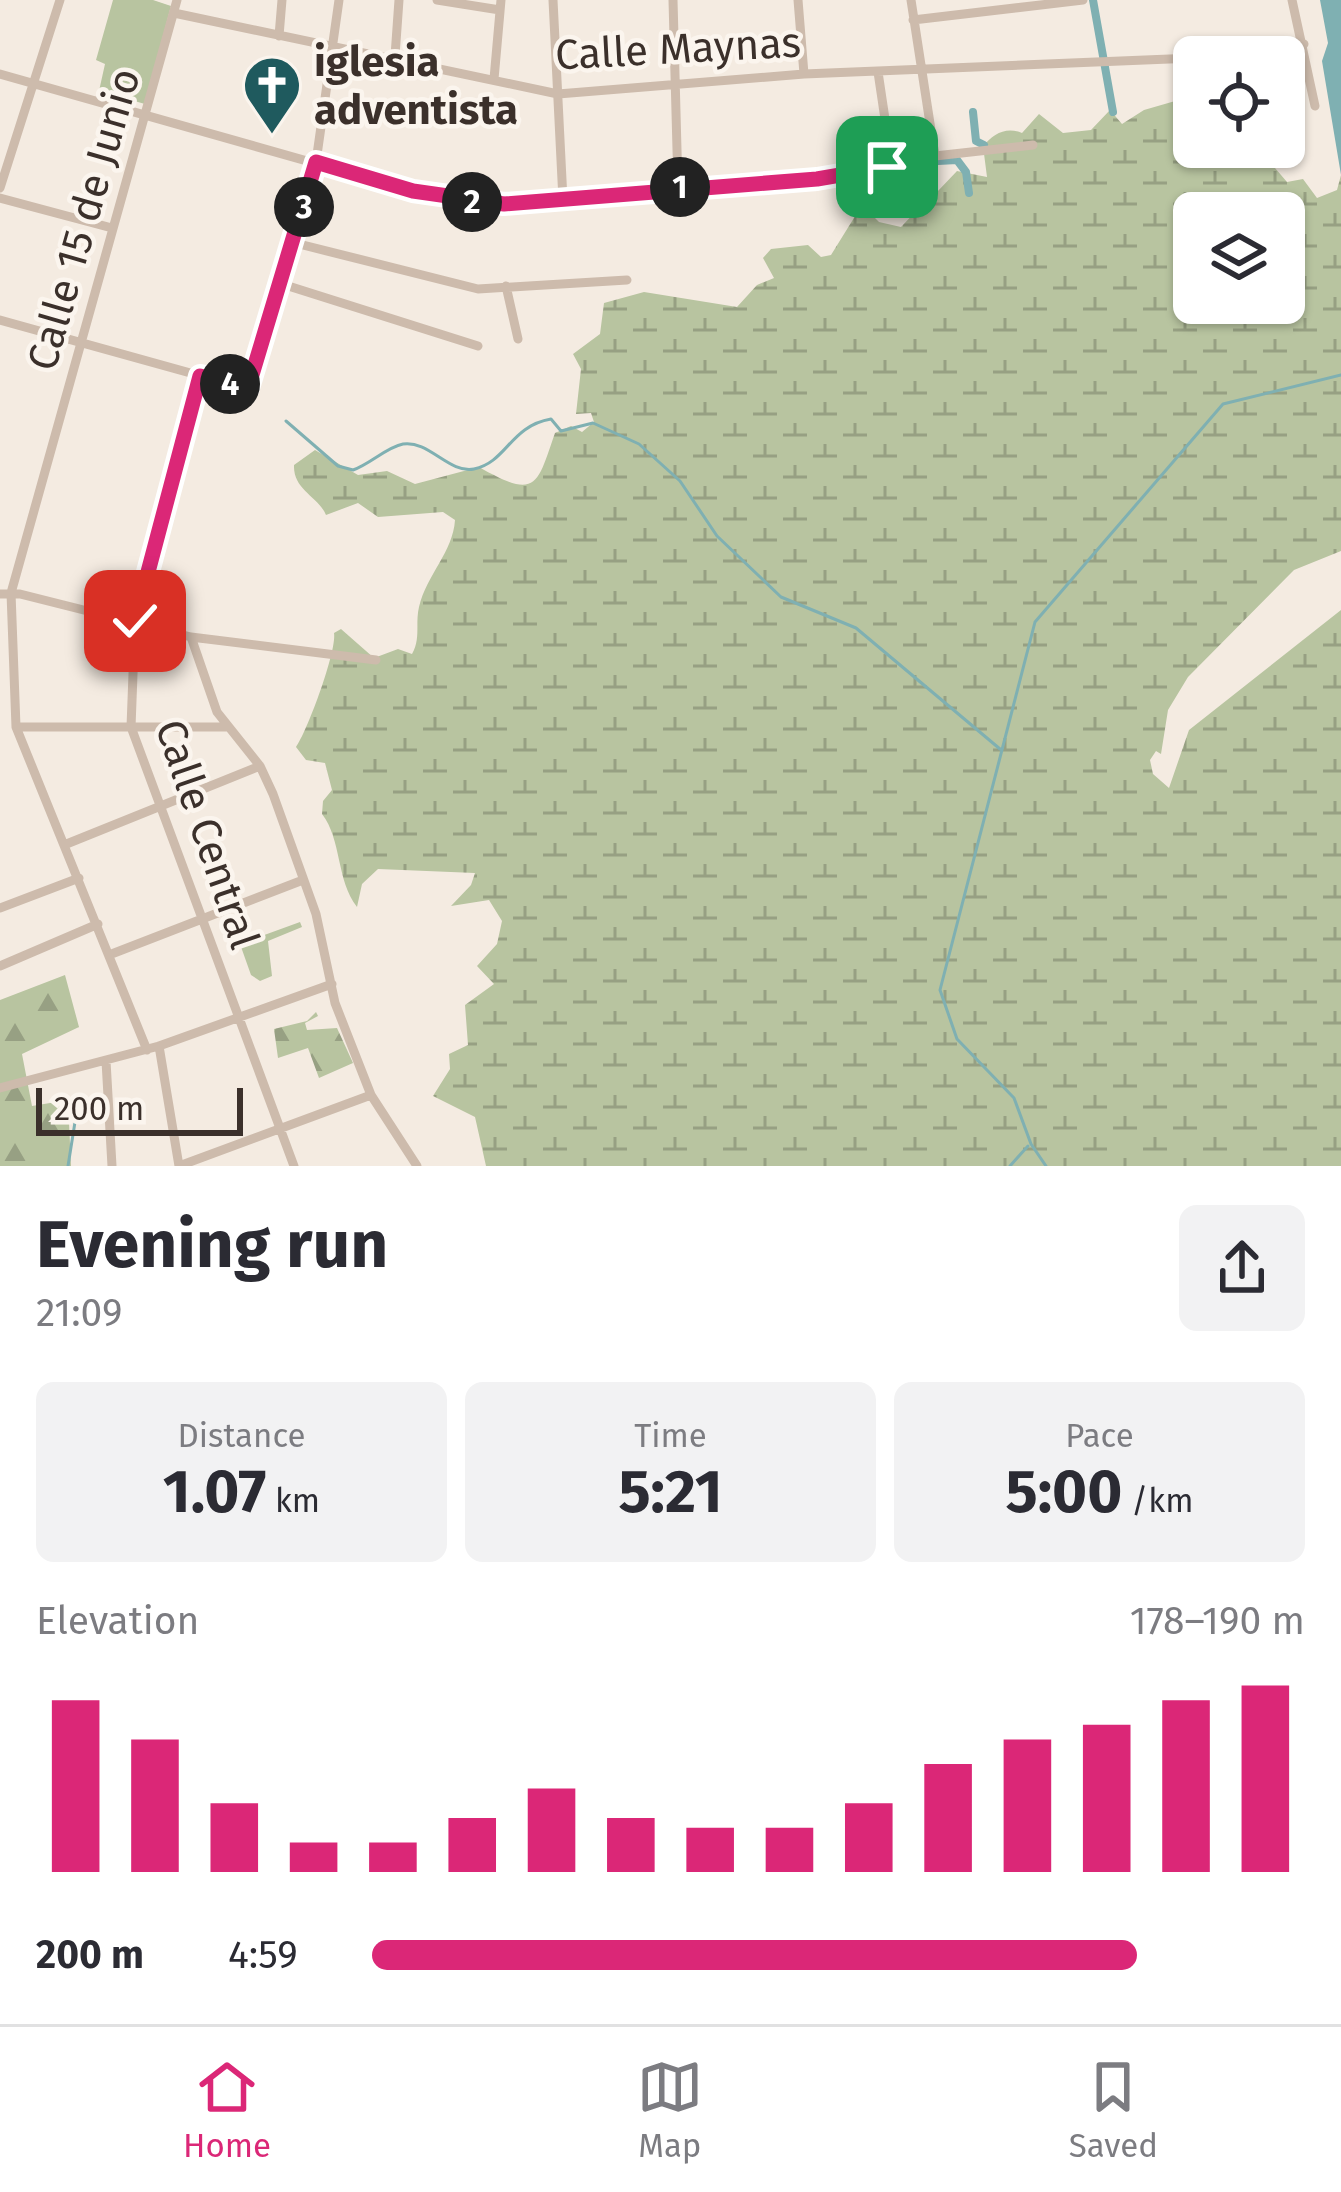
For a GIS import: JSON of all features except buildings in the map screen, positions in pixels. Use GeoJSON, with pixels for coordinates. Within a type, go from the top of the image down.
{"type":"FeatureCollection","features":[{"type":"Feature","properties":{"kind":"street"},"geometry":{"type":"LineString","coordinates":[[0,188],[60,0]]}},
{"type":"Feature","properties":{"kind":"street","name":"Calle 15 de Junio"},"geometry":{"type":"LineString","coordinates":[[178,0],[5,594],[16,727],[153,1048],[179,1166]]}},
{"type":"Feature","properties":{"kind":"street"},"geometry":{"type":"LineString","coordinates":[[278,36],[282,0]]}},
{"type":"Feature","properties":{"kind":"street"},"geometry":{"type":"LineString","coordinates":[[0,320],[248,388],[296,243],[316,162],[336,49],[339,0]]}},
{"type":"Feature","properties":{"kind":"street"},"geometry":{"type":"LineString","coordinates":[[394,56],[398,0]]}},
{"type":"Feature","properties":{"kind":"street"},"geometry":{"type":"LineString","coordinates":[[437,0],[500,5],[494,79]]}},
{"type":"Feature","properties":{"kind":"street"},"geometry":{"type":"LineString","coordinates":[[553,0],[563,200]]}},
{"type":"Feature","properties":{"kind":"street"},"geometry":{"type":"LineString","coordinates":[[673,0],[678,187]]}},
{"type":"Feature","properties":{"kind":"street"},"geometry":{"type":"LineString","coordinates":[[798,0],[804,74]]}},
{"type":"Feature","properties":{"kind":"street"},"geometry":{"type":"LineString","coordinates":[[910,0],[935,156]]}},
{"type":"Feature","properties":{"kind":"street"},"geometry":{"type":"LineString","coordinates":[[913,20],[1083,0]]}},
{"type":"Feature","properties":{"kind":"street"},"geometry":{"type":"LineString","coordinates":[[1292,0],[1302,36]]}},
{"type":"Feature","properties":{"kind":"street","name":"Calle Maynas"},"geometry":{"type":"LineString","coordinates":[[174,14],[336,49],[394,56],[558,94],[804,74],[1173,58]]}},
{"type":"Feature","properties":{"kind":"street"},"geometry":{"type":"LineString","coordinates":[[1305,50],[1315,106]]}},
{"type":"Feature","properties":{"kind":"street"},"geometry":{"type":"LineString","coordinates":[[878,72],[892,166]]}},
{"type":"Feature","properties":{"kind":"street"},"geometry":{"type":"LineString","coordinates":[[0,74],[465,202],[563,200],[817,179],[935,156],[1034,146]]}},
{"type":"Feature","properties":{"kind":"street"},"geometry":{"type":"LineString","coordinates":[[0,198],[112,228]]}},
{"type":"Feature","properties":{"kind":"street"},"geometry":{"type":"LineString","coordinates":[[296,243],[478,289],[627,280]]}},
{"type":"Feature","properties":{"kind":"street"},"geometry":{"type":"LineString","coordinates":[[282,284],[478,346]]}},
{"type":"Feature","properties":{"kind":"street"},"geometry":{"type":"LineString","coordinates":[[506,286],[518,339]]}},
{"type":"Feature","properties":{"kind":"street","name":"Calle Central"},"geometry":{"type":"LineString","coordinates":[[200,376],[135,621],[131,728],[294,1166]]}},
{"type":"Feature","properties":{"kind":"street"},"geometry":{"type":"LineString","coordinates":[[5,594],[191,637],[376,660]]}},
{"type":"Feature","properties":{"kind":"street"},"geometry":{"type":"LineString","coordinates":[[191,637],[226,727],[260,766],[303,880],[370,1095],[417,1166]]}},
{"type":"Feature","properties":{"kind":"street"},"geometry":{"type":"LineString","coordinates":[[16,727],[226,727]]}},
{"type":"Feature","properties":{"kind":"street"},"geometry":{"type":"LineString","coordinates":[[64,845],[260,766]]}},
{"type":"Feature","properties":{"kind":"street"},"geometry":{"type":"LineString","coordinates":[[0,908],[79,878]]}},
{"type":"Feature","properties":{"kind":"street"},"geometry":{"type":"LineString","coordinates":[[110,955],[303,880]]}},
{"type":"Feature","properties":{"kind":"street"},"geometry":{"type":"LineString","coordinates":[[0,966],[98,924]]}},
{"type":"Feature","properties":{"kind":"street"},"geometry":{"type":"LineString","coordinates":[[0,1088],[153,1048],[332,984]]}},
{"type":"Feature","properties":{"kind":"street"},"geometry":{"type":"LineString","coordinates":[[106,1060],[112,1166]]}},
{"type":"Feature","properties":{"kind":"street"},"geometry":{"type":"LineString","coordinates":[[179,1166],[370,1095]]}},
{"type":"Feature","properties":{"kind":"green space"},"geometry":{"type":"Polygon","coordinates":[[[113,0],[153,0],[171,6],[145,104],[99,91],[105,64],[96,60],[113,0]]]}},
{"type":"Feature","properties":{"kind":"green space"},"geometry":{"type":"Polygon","coordinates":[[[1173,102],[1173,168],[1275,168],[1287,182],[1303,179],[1317,198],[1337,190],[1341,175],[1341,551],[1294,570],[1188,677],[1168,710],[1161,754],[1156,751],[1150,760],[1153,774],[1169,788],[1189,730],[1341,610],[1341,1166],[486,1166],[475,1117],[433,1096],[450,1069],[449,1054],[468,1045],[465,1005],[494,984],[477,966],[497,944],[502,921],[489,900],[451,906],[471,885],[475,873],[378,869],[362,884],[357,907],[322,814],[323,801],[332,790],[325,763],[306,760],[296,747],[320,691],[334,633],[341,629],[374,658],[398,649],[412,654],[423,595],[450,542],[455,520],[443,512],[378,517],[358,503],[326,515],[297,481],[294,465],[315,450],[358,475],[387,471],[415,484],[479,467],[513,483],[532,482],[544,465],[555,433],[571,426],[582,432],[594,422],[591,413],[576,414],[581,369],[573,354],[600,334],[604,303],[644,292],[737,307],[757,285],[774,278],[763,258],[771,249],[808,245],[821,257],[831,255],[862,205],[879,222],[901,227],[920,207],[919,197],[937,192],[957,171],[987,177],[983,146],[1000,132],[1022,133],[1039,114],[1063,133],[1091,130],[1110,110],[1122,124],[1144,110],[1173,102]]]}},
{"type":"Feature","properties":{"kind":"green space"},"geometry":{"type":"Polygon","coordinates":[[[300,922],[302,927],[268,941],[272,976],[260,981],[251,975],[240,944],[300,922]]]}},
{"type":"Feature","properties":{"kind":"green space"},"geometry":{"type":"Polygon","coordinates":[[[65,975],[79,1027],[22,1054],[32,1106],[68,1100],[71,1166],[0,1166],[0,1000],[65,975]]]}},
{"type":"Feature","properties":{"kind":"green space"},"geometry":{"type":"Polygon","coordinates":[[[316,1012],[318,1016],[305,1023],[307,1030],[337,1028],[353,1063],[319,1078],[308,1048],[278,1058],[274,1029],[307,1021],[316,1012]]]}},
{"type":"Feature","properties":{"kind":"water"},"geometry":{"type":"Polygon","coordinates":[[[1320,0],[1341,0],[1341,175],[1322,61],[1328,43],[1320,0]]]}},
{"type":"Feature","properties":{"kind":"waterway"},"geometry":{"type":"LineString","coordinates":[[1093,0],[1113,112]]}},
{"type":"Feature","properties":{"kind":"waterway"},"geometry":{"type":"LineString","coordinates":[[973,112],[976,141],[984,145]]}},
{"type":"Feature","properties":{"kind":"waterway"},"geometry":{"type":"LineString","coordinates":[[935,156],[938,161],[957,160],[966,172],[969,193]]}},
{"type":"Feature","properties":{"kind":"waterway"},"geometry":{"type":"LineString","coordinates":[[1046,1166],[1031,1144],[1014,1098],[957,1039],[940,990],[1035,622],[1223,404],[1341,375]]}},
{"type":"Feature","properties":{"kind":"waterway"},"geometry":{"type":"LineString","coordinates":[[286,421],[338,466],[353,470],[403,444],[422,447],[456,467],[474,469],[494,459],[526,429],[551,419],[561,431],[593,423],[639,444],[680,481],[717,536],[781,597],[856,628],[1000,749]]}},
{"type":"Feature","properties":{"kind":"waterway"},"geometry":{"type":"LineString","coordinates":[[68,1166],[79,1097]]}},
{"type":"Feature","properties":{"kind":"waterway"},"geometry":{"type":"LineString","coordinates":[[1010,1166],[1028,1146]]}},
{"type":"Feature","properties":{"kind":"place","name":"iglesia adventista"},"geometry":{"type":"Point","coordinates":[272,136]}},
{"type":"Feature","properties":{"kind":"route"},"geometry":{"type":"LineString","coordinates":[[135,621],[200,376],[248,388],[296,243],[316,162],[413,191],[504,204],[817,179],[887,167]]}}]}
